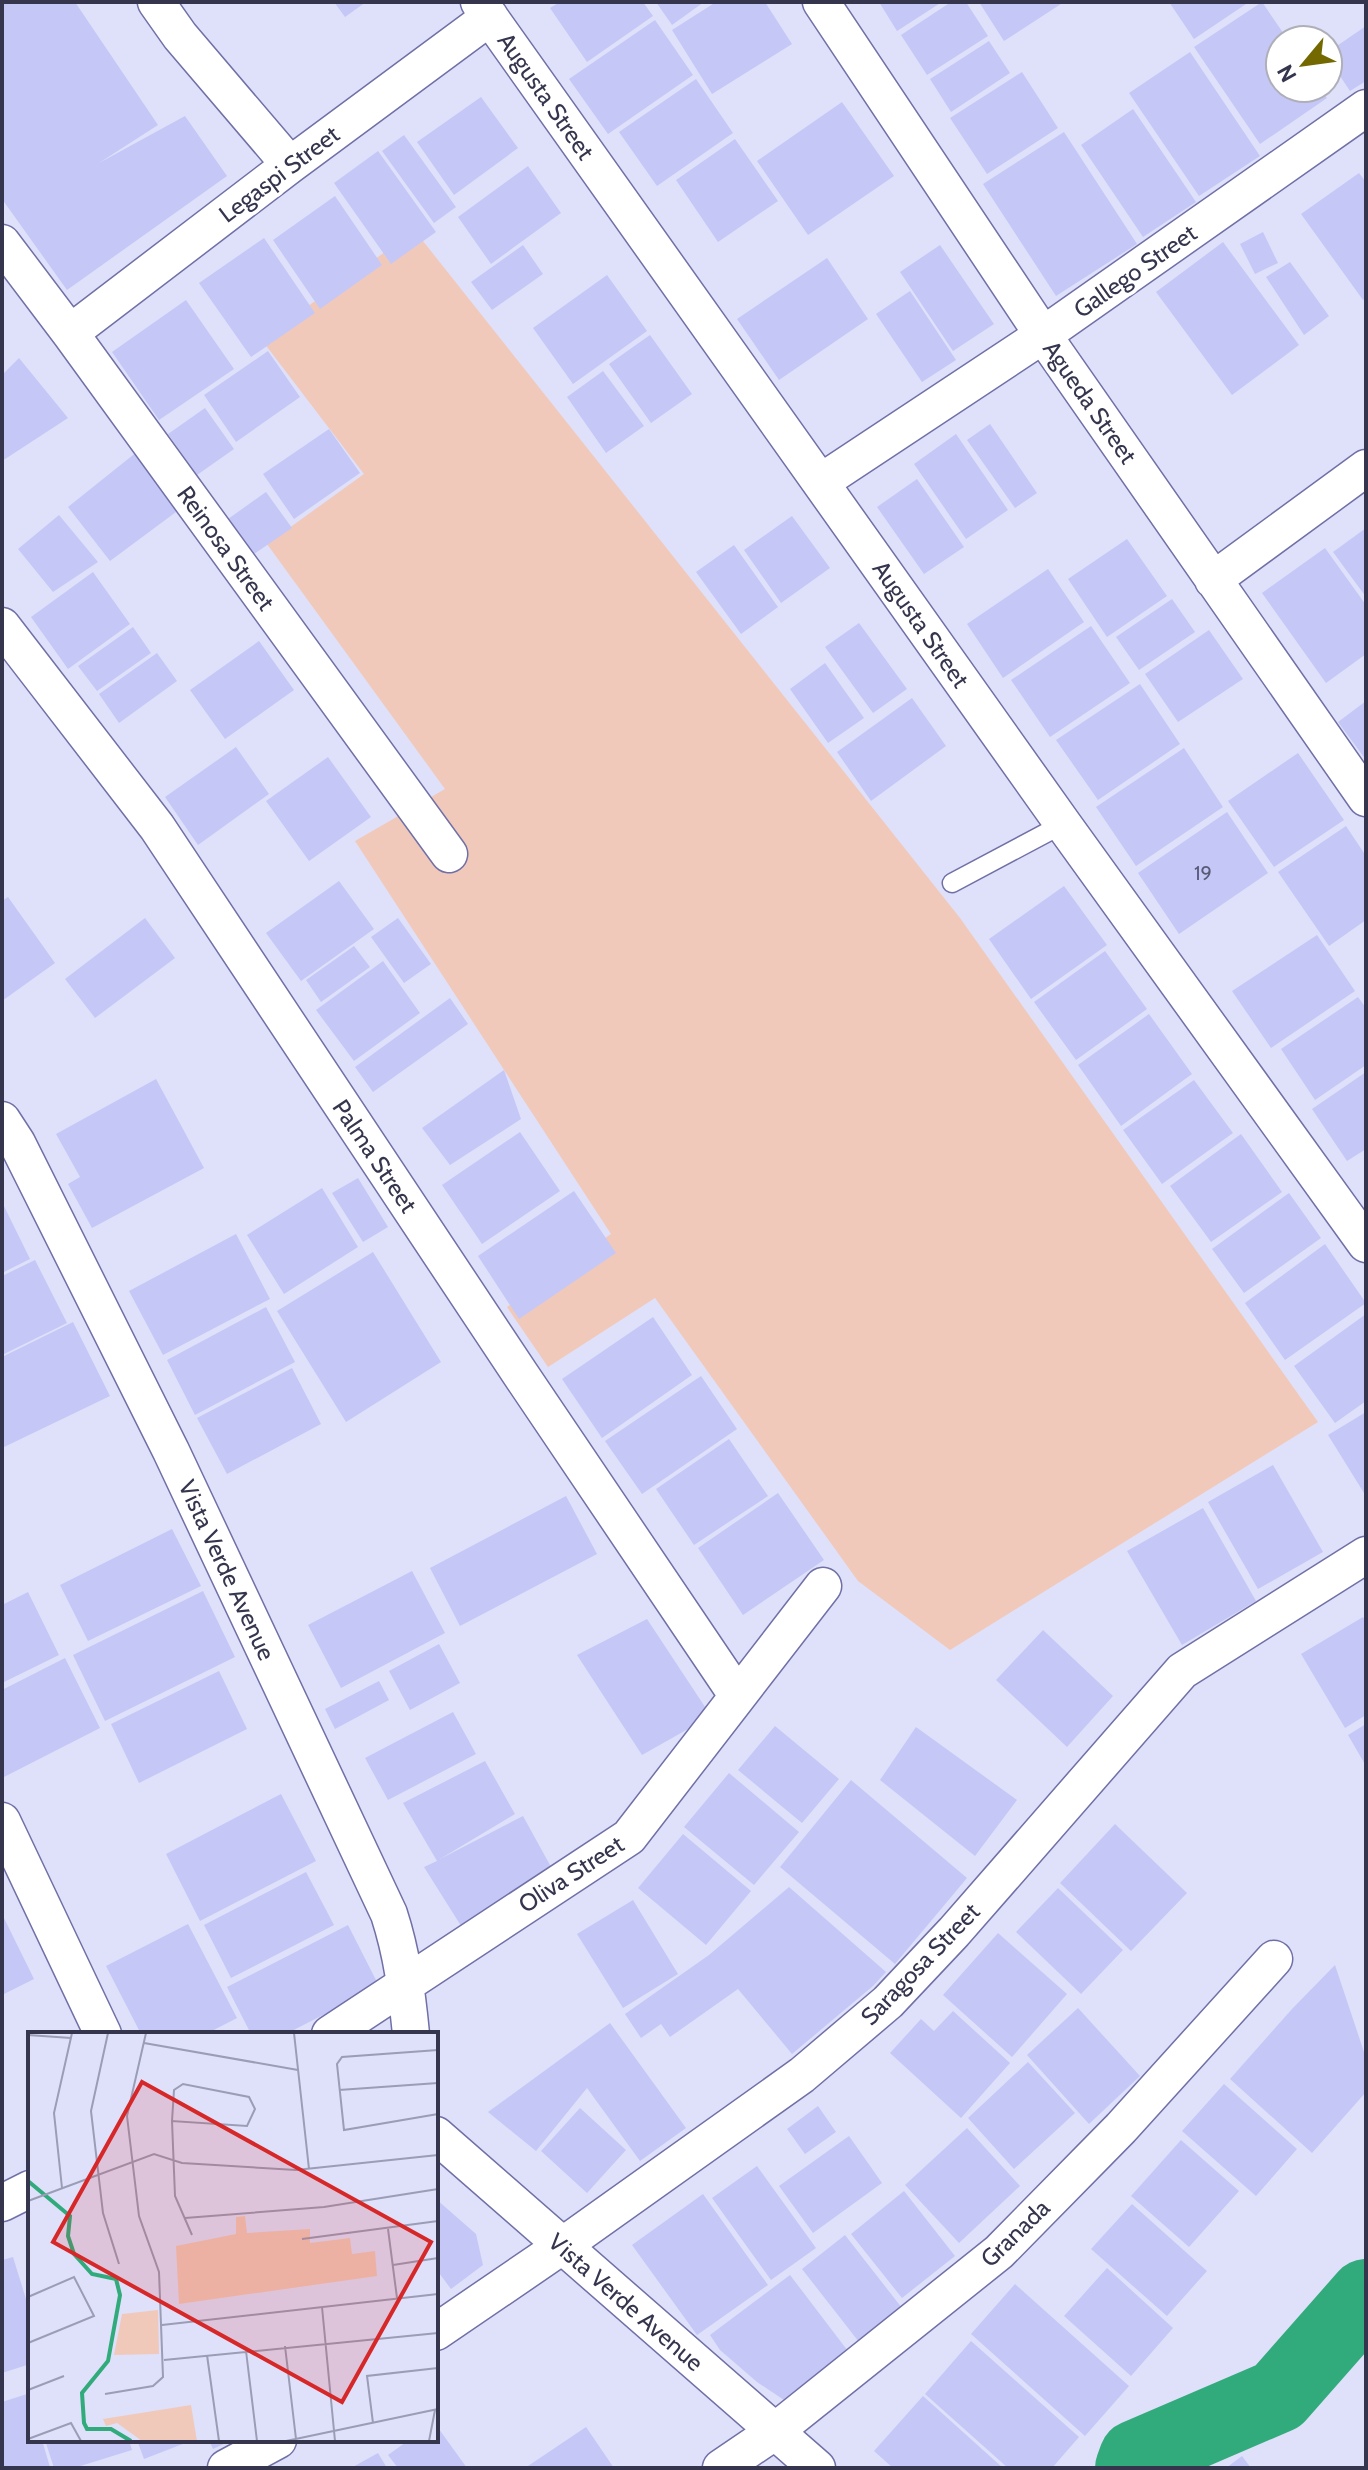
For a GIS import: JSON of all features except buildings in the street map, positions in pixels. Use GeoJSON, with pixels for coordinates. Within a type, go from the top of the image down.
{"type":"FeatureCollection","features":[{"type":"Feature","properties":{"kind":"street"},"geometry":{"type":"LineString","coordinates":[[156,2],[180,36],[290,165]]}},
{"type":"Feature","properties":{"kind":"street","name":"Agueda Street"},"geometry":{"type":"LineString","coordinates":[[821,2],[1043,335],[1366,798]]}},
{"type":"Feature","properties":{"kind":"street","name":"Legaspi Street"},"geometry":{"type":"LineString","coordinates":[[70,333],[290,165],[485,10]]}},
{"type":"Feature","properties":{"kind":"street","name":"Augusta Street"},"geometry":{"type":"LineString","coordinates":[[485,10],[1063,824],[1366,1244]]}},
{"type":"Feature","properties":{"kind":"street","name":"Gallego Street"},"geometry":{"type":"LineString","coordinates":[[821,482],[1043,335],[1366,108]]}},
{"type":"Feature","properties":{"kind":"street","name":"Reinosa Street"},"geometry":{"type":"LineString","coordinates":[[2,243],[449,854]]}},
{"type":"Feature","properties":{"kind":"street"},"geometry":{"type":"LineString","coordinates":[[1213,580],[1366,468]]}},
{"type":"Feature","properties":{"kind":"street","name":"Palma Street"},"geometry":{"type":"LineString","coordinates":[[2,626],[157,827],[737,1695]]}},
{"type":"Feature","properties":{"kind":"street","name":"Vista Verde Avenue"},"geometry":{"type":"LineString","coordinates":[[2,1120],[17,1143],[171,1451],[389,1914],[400,1946],[411,2032]]}},
{"type":"Feature","properties":{"kind":"street","name":"Saragosa Street"},"geometry":{"type":"LineString","coordinates":[[438,2331],[802,2075],[888,2002],[954,1932],[1182,1671],[1366,1555]]}},
{"type":"Feature","properties":{"kind":"street","name":"Oliva Street"},"geometry":{"type":"LineString","coordinates":[[333,2032],[629,1837],[823,1586]]}},
{"type":"Feature","properties":{"kind":"street"},"geometry":{"type":"LineString","coordinates":[[2,1821],[102,2032]]}},
{"type":"Feature","properties":{"kind":"street","name":"Granada"},"geometry":{"type":"LineString","coordinates":[[721,2468],[774,2432],[999,2252],[1121,2128],[1274,1959]]}},
{"type":"Feature","properties":{"kind":"street","name":"Vista Verde Avenue"},"geometry":{"type":"LineString","coordinates":[[438,2137],[817,2468]]}},
{"type":"Feature","properties":{"kind":"street"},"geometry":{"type":"LineString","coordinates":[[2,2203],[28,2190]]}},
{"type":"Feature","properties":{"kind":"street"},"geometry":{"type":"LineString","coordinates":[[226,2468],[274,2442]]}},
{"type":"Feature","properties":{"kind":"lane"},"geometry":{"type":"LineString","coordinates":[[952,883],[1063,824]]}},
{"type":"Feature","properties":{"kind":"shaded area"},"geometry":{"type":"Polygon","coordinates":[[[415,231],[960,918],[1318,1422],[950,1650],[858,1581],[655,1298],[548,1367],[507,1307],[611,1234],[355,841],[445,789],[267,544],[364,474],[261,339],[415,231]]]}},
{"type":"Feature","properties":{"kind":"waterway"},"geometry":{"type":"LineString","coordinates":[[1132,2468],[1136,2457],[1278,2396],[1366,2296]]}}]}
